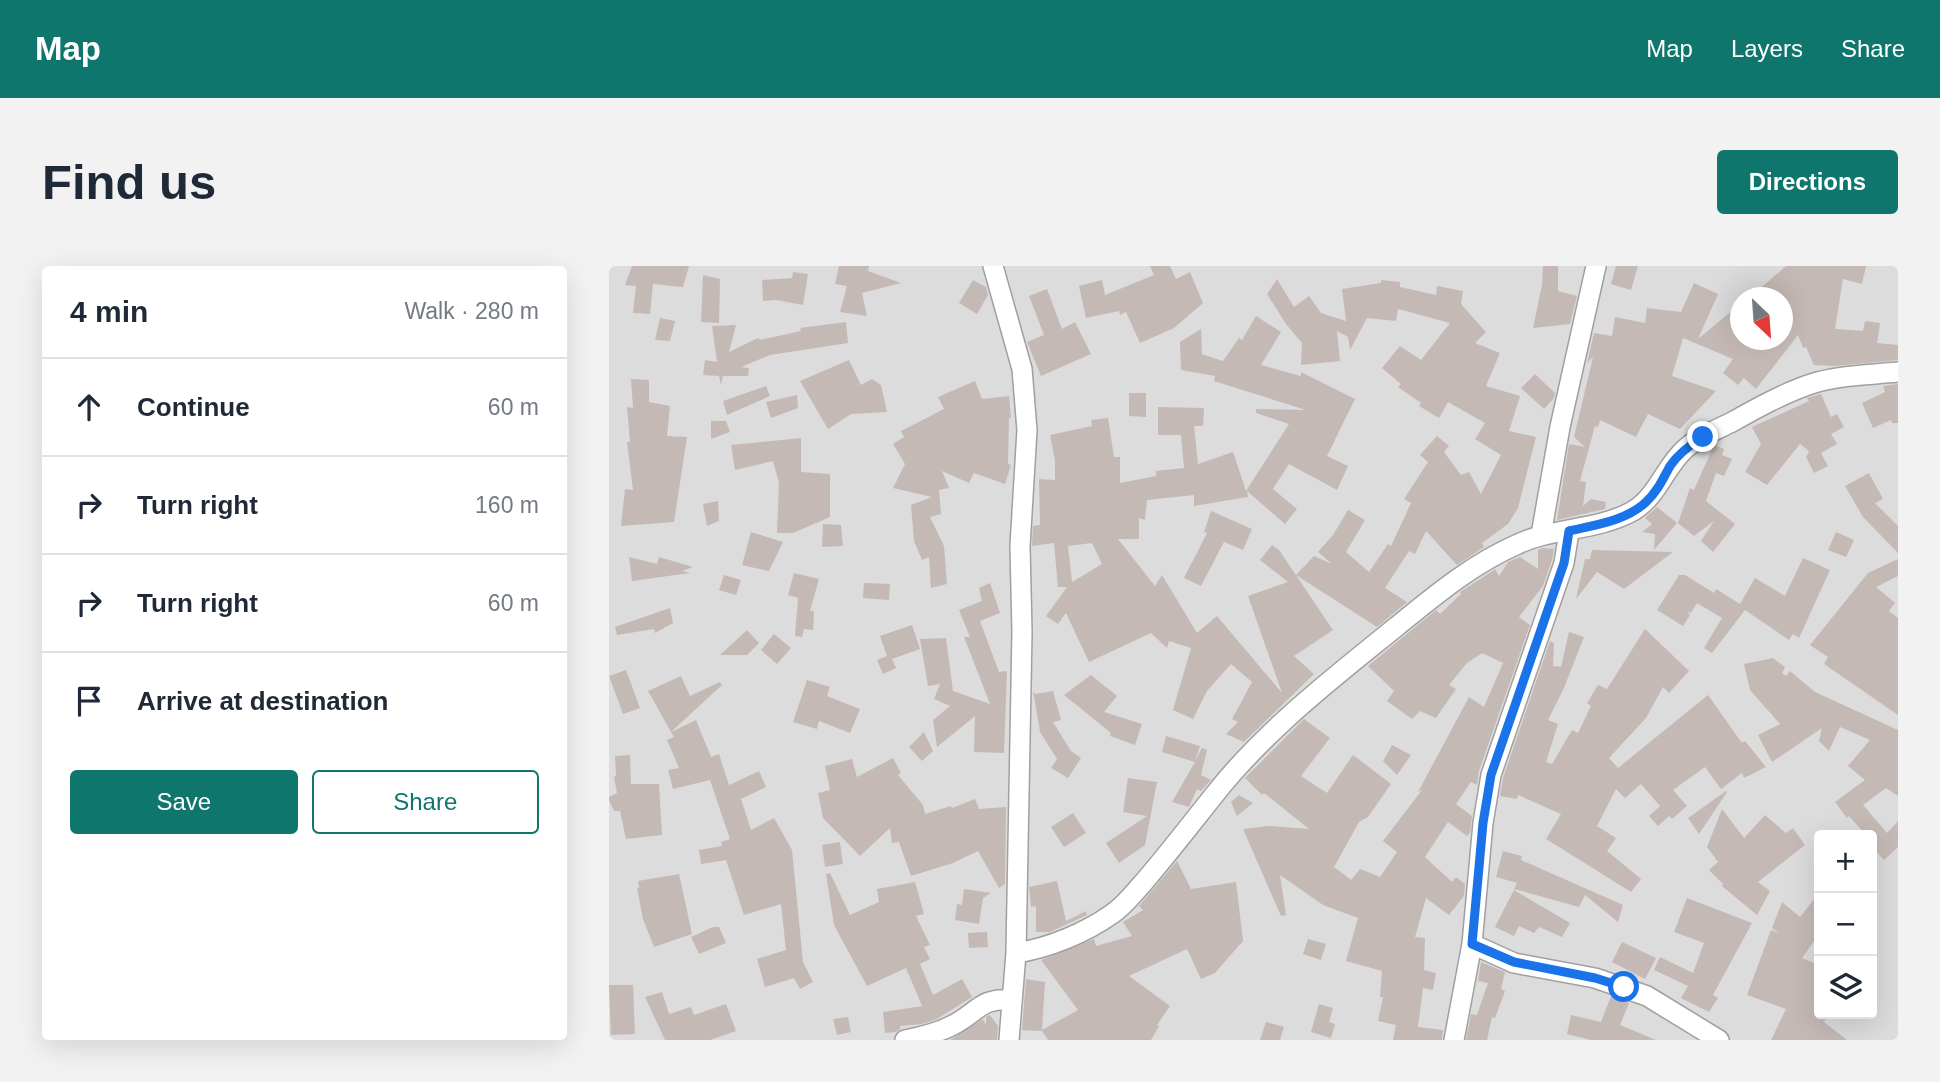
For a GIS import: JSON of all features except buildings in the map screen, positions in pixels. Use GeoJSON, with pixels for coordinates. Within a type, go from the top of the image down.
{"type":"FeatureCollection","features":[{"type":"Feature","properties":{"kind":"street"},"geometry":{"type":"LineString","coordinates":[[993,266],[1022,369],[1027,430],[1020,545],[1022,621],[1016,953],[1009,1040]]}},
{"type":"Feature","properties":{"kind":"street"},"geometry":{"type":"LineString","coordinates":[[1541,535],[1560,427],[1596,266]]}},
{"type":"Feature","properties":{"kind":"street"},"geometry":{"type":"LineString","coordinates":[[1016,953],[1030,951],[1089,928],[1114,913],[1163,860],[1234,772],[1285,720],[1324,685],[1458,579],[1517,544],[1541,535],[1610,521],[1643,505],[1672,464],[1691,444],[1756,409],[1811,384],[1898,372]]}},
{"type":"Feature","properties":{"kind":"street"},"geometry":{"type":"LineString","coordinates":[[1454,1040],[1472,944],[1483,823],[1491,775],[1564,563],[1569,531]]}},
{"type":"Feature","properties":{"kind":"street"},"geometry":{"type":"LineString","coordinates":[[1472,944],[1514,962],[1595,978],[1647,996],[1719,1040]]}},
{"type":"Feature","properties":{"kind":"street"},"geometry":{"type":"LineString","coordinates":[[905,1040],[953,1025],[990,1000],[1012,1000]]}},
{"type":"Feature","properties":{"kind":"shaded area"},"geometry":{"type":"Polygon","coordinates":[[[609,266],[1898,266],[1898,1040],[609,1040],[609,266]]]}},
{"type":"Feature","properties":{"kind":"route"},"geometry":{"type":"LineString","coordinates":[[1624,987],[1595,978],[1547,971],[1514,962],[1472,944],[1485,804],[1491,775],[1564,563],[1569,531],[1610,521],[1643,505],[1672,464],[1691,444],[1703,437]]}}]}
